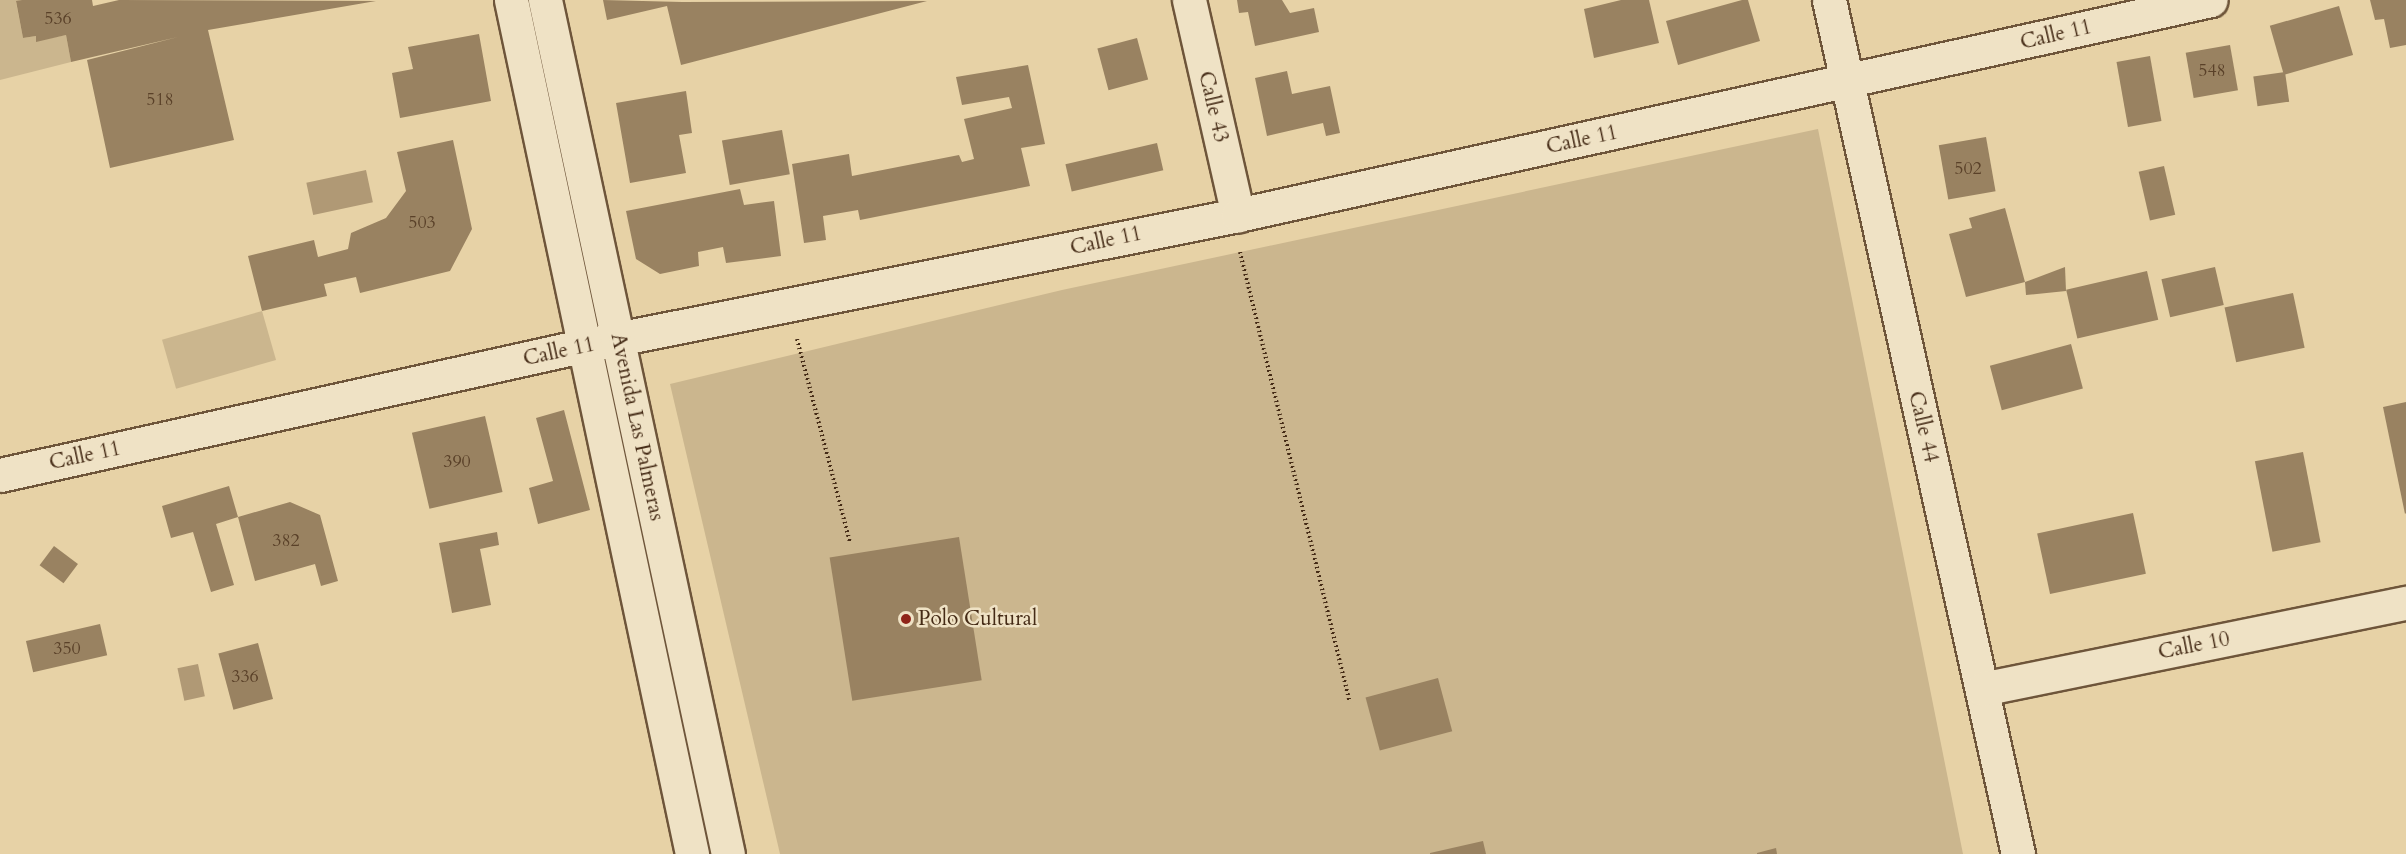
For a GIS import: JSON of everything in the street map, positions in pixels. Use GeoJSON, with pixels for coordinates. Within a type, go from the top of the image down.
{"type":"FeatureCollection","features":[{"type":"Feature","properties":{"kind":"street","name":"Avenida Las Palmeras"},"geometry":{"type":"LineString","coordinates":[[511,0],[582,346],[692,854]]}},
{"type":"Feature","properties":{"kind":"street","name":"Avenida Las Palmeras"},"geometry":{"type":"LineString","coordinates":[[545,0],[728,854]]}},
{"type":"Feature","properties":{"kind":"street","name":"Calle 43"},"geometry":{"type":"LineString","coordinates":[[1189,0],[1238,215]]}},
{"type":"Feature","properties":{"kind":"street","name":"Calle 44"},"geometry":{"type":"LineString","coordinates":[[1829,0],[2018,854]]}},
{"type":"Feature","properties":{"kind":"street","name":"Calle 11"},"geometry":{"type":"LineString","coordinates":[[0,475],[582,346],[1238,215],[1846,83],[2211,0]]}},
{"type":"Feature","properties":{"kind":"street","name":"Calle 10"},"geometry":{"type":"LineString","coordinates":[[1982,689],[2406,603]]}},
{"type":"Feature","properties":{"kind":"path"},"geometry":{"type":"LineString","coordinates":[[1240,252],[1350,702]]}},
{"type":"Feature","properties":{"kind":"path"},"geometry":{"type":"LineString","coordinates":[[788,306],[850,543]]}},
{"type":"Feature","properties":{"kind":"shaded area"},"geometry":{"type":"Polygon","coordinates":[[[0,0],[22,0],[16,2],[23,38],[36,36],[36,41],[66,35],[71,62],[0,80],[0,0]]]}},
{"type":"Feature","properties":{"kind":"shaded area"},"geometry":{"type":"Polygon","coordinates":[[[1818,129],[1963,854],[780,854],[670,384],[1062,290],[1818,129]]]}},
{"type":"Feature","properties":{"kind":"shaded area"},"geometry":{"type":"Polygon","coordinates":[[[366,170],[373,202],[313,215],[306,183],[366,170]]]}},
{"type":"Feature","properties":{"kind":"shaded area"},"geometry":{"type":"Polygon","coordinates":[[[262,311],[276,360],[176,389],[162,340],[262,311]]]}},
{"type":"Feature","properties":{"kind":"shaded area"},"geometry":{"type":"Polygon","coordinates":[[[198,664],[205,696],[184,701],[177,668],[198,664]]]}},
{"type":"Feature","properties":{"kind":"building"},"geometry":{"type":"Polygon","coordinates":[[[92,0],[93,6],[119,0],[376,1],[208,30],[234,140],[110,168],[87,60],[178,37],[71,62],[66,35],[36,42],[36,36],[23,38],[16,1],[92,0]]]}},
{"type":"Feature","properties":{"kind":"building"},"geometry":{"type":"Polygon","coordinates":[[[603,0],[927,1],[681,65],[667,6],[607,20],[603,0]]]}},
{"type":"Feature","properties":{"kind":"building"},"geometry":{"type":"Polygon","coordinates":[[[1237,0],[1282,0],[1290,13],[1314,8],[1319,32],[1255,46],[1248,12],[1239,13],[1237,0]]]}},
{"type":"Feature","properties":{"kind":"building"},"geometry":{"type":"Polygon","coordinates":[[[1621,0],[1649,0],[1659,43],[1594,58],[1584,9],[1621,0]]]}},
{"type":"Feature","properties":{"kind":"building"},"geometry":{"type":"Polygon","coordinates":[[[1748,0],[1760,41],[1678,65],[1666,21],[1748,0]]]}},
{"type":"Feature","properties":{"kind":"building"},"geometry":{"type":"Polygon","coordinates":[[[2370,0],[2406,0],[2406,45],[2390,48],[2384,19],[2375,20],[2370,0]]]}},
{"type":"Feature","properties":{"kind":"building"},"geometry":{"type":"Polygon","coordinates":[[[2339,6],[2353,55],[2284,75],[2270,26],[2339,6]]]}},
{"type":"Feature","properties":{"kind":"building"},"geometry":{"type":"Polygon","coordinates":[[[479,34],[491,101],[400,118],[392,73],[413,69],[408,47],[479,34]]]}},
{"type":"Feature","properties":{"kind":"building"},"geometry":{"type":"Polygon","coordinates":[[[1137,38],[1148,80],[1109,90],[1097,49],[1137,38]]]}},
{"type":"Feature","properties":{"kind":"building"},"geometry":{"type":"Polygon","coordinates":[[[2230,45],[2238,90],[2194,98],[2186,53],[2230,45]]]}},
{"type":"Feature","properties":{"kind":"building"},"geometry":{"type":"Polygon","coordinates":[[[2150,56],[2161,121],[2128,127],[2117,62],[2150,56]]]}},
{"type":"Feature","properties":{"kind":"building"},"geometry":{"type":"Polygon","coordinates":[[[1028,65],[1045,144],[1021,148],[1030,186],[860,220],[858,210],[823,216],[826,240],[804,243],[792,164],[849,154],[852,176],[959,155],[962,162],[974,159],[964,119],[1012,108],[1009,97],[962,105],[956,77],[1028,65]]]}},
{"type":"Feature","properties":{"kind":"building"},"geometry":{"type":"Polygon","coordinates":[[[1287,71],[1292,94],[1330,86],[1340,133],[1326,136],[1323,123],[1267,136],[1255,78],[1287,71]]]}},
{"type":"Feature","properties":{"kind":"building"},"geometry":{"type":"Polygon","coordinates":[[[2285,72],[2289,102],[2257,106],[2253,76],[2285,72]]]}},
{"type":"Feature","properties":{"kind":"building"},"geometry":{"type":"Polygon","coordinates":[[[686,91],[692,133],[679,135],[686,173],[630,183],[616,103],[686,91]]]}},
{"type":"Feature","properties":{"kind":"building"},"geometry":{"type":"Polygon","coordinates":[[[782,130],[790,174],[730,185],[722,141],[782,130]]]}},
{"type":"Feature","properties":{"kind":"building"},"geometry":{"type":"Polygon","coordinates":[[[1986,137],[1996,191],[1948,199],[1939,145],[1986,137]]]}},
{"type":"Feature","properties":{"kind":"building"},"geometry":{"type":"Polygon","coordinates":[[[453,140],[472,229],[450,271],[360,293],[356,277],[324,284],[327,296],[262,311],[248,256],[314,240],[318,257],[348,249],[351,233],[386,218],[406,191],[397,152],[453,140]]]}},
{"type":"Feature","properties":{"kind":"building"},"geometry":{"type":"Polygon","coordinates":[[[1157,143],[1163,170],[1072,191],[1065,164],[1157,143]]]}},
{"type":"Feature","properties":{"kind":"building"},"geometry":{"type":"Polygon","coordinates":[[[2164,166],[2175,215],[2150,221],[2139,172],[2164,166]]]}},
{"type":"Feature","properties":{"kind":"building"},"geometry":{"type":"Polygon","coordinates":[[[740,189],[744,205],[774,201],[781,256],[726,263],[723,247],[698,252],[699,266],[660,274],[636,259],[626,211],[740,189]]]}},
{"type":"Feature","properties":{"kind":"building"},"geometry":{"type":"Polygon","coordinates":[[[2005,208],[2025,282],[1966,297],[1949,234],[1972,228],[1969,218],[2005,208]]]}},
{"type":"Feature","properties":{"kind":"building"},"geometry":{"type":"Polygon","coordinates":[[[2065,267],[2066,291],[2026,295],[2025,282],[2065,267]]]}},
{"type":"Feature","properties":{"kind":"building"},"geometry":{"type":"Polygon","coordinates":[[[2215,267],[2224,305],[2170,317],[2161,279],[2215,267]]]}},
{"type":"Feature","properties":{"kind":"building"},"geometry":{"type":"Polygon","coordinates":[[[2147,271],[2158,320],[2077,338],[2066,290],[2147,271]]]}},
{"type":"Feature","properties":{"kind":"building"},"geometry":{"type":"Polygon","coordinates":[[[2293,293],[2305,348],[2236,362],[2225,308],[2293,293]]]}},
{"type":"Feature","properties":{"kind":"building"},"geometry":{"type":"Polygon","coordinates":[[[2071,344],[2083,388],[2002,410],[1990,366],[2071,344]]]}},
{"type":"Feature","properties":{"kind":"building"},"geometry":{"type":"Polygon","coordinates":[[[2406,402],[2406,513],[2405,514],[2383,407],[2406,402]]]}},
{"type":"Feature","properties":{"kind":"building"},"geometry":{"type":"Polygon","coordinates":[[[564,410],[590,510],[538,524],[529,488],[553,481],[536,418],[564,410]]]}},
{"type":"Feature","properties":{"kind":"building"},"geometry":{"type":"Polygon","coordinates":[[[485,416],[503,492],[429,509],[412,433],[485,416]]]}},
{"type":"Feature","properties":{"kind":"building"},"geometry":{"type":"Polygon","coordinates":[[[2303,452],[2321,542],[2272,552],[2255,461],[2303,452]]]}},
{"type":"Feature","properties":{"kind":"building"},"geometry":{"type":"Polygon","coordinates":[[[229,486],[238,517],[216,524],[234,585],[211,592],[193,532],[171,538],[162,506],[229,486]]]}},
{"type":"Feature","properties":{"kind":"building"},"geometry":{"type":"Polygon","coordinates":[[[290,502],[320,515],[338,581],[321,586],[315,564],[255,581],[238,517],[290,502]]]}},
{"type":"Feature","properties":{"kind":"building"},"geometry":{"type":"Polygon","coordinates":[[[2133,513],[2146,574],[2050,594],[2037,533],[2133,513]]]}},
{"type":"Feature","properties":{"kind":"building"},"geometry":{"type":"Polygon","coordinates":[[[497,532],[499,545],[480,549],[491,605],[452,613],[439,543],[497,532]]]}},
{"type":"Feature","properties":{"kind":"building","name":"Polo Cultural"},"geometry":{"type":"Polygon","coordinates":[[[959,537],[982,680],[852,701],[830,557],[959,537]]]}},
{"type":"Feature","properties":{"kind":"building"},"geometry":{"type":"Polygon","coordinates":[[[54,546],[78,564],[64,583],[40,565],[54,546]]]}},
{"type":"Feature","properties":{"kind":"building"},"geometry":{"type":"Polygon","coordinates":[[[100,624],[107,655],[33,672],[26,641],[100,624]]]}},
{"type":"Feature","properties":{"kind":"building"},"geometry":{"type":"Polygon","coordinates":[[[258,643],[273,699],[233,710],[218,654],[258,643]]]}},
{"type":"Feature","properties":{"kind":"building"},"geometry":{"type":"Polygon","coordinates":[[[1438,678],[1452,731],[1380,751],[1366,697],[1438,678]]]}},
{"type":"Feature","properties":{"kind":"building"},"geometry":{"type":"Polygon","coordinates":[[[1483,841],[1486,854],[1430,854],[1430,853],[1483,841]]]}},
{"type":"Feature","properties":{"kind":"building"},"geometry":{"type":"Polygon","coordinates":[[[1776,848],[1777,854],[1757,854],[1757,853],[1776,848]]]}},
{"type":"Feature","properties":{"kind":"place","name":"Polo Cultural"},"geometry":{"type":"Point","coordinates":[906,619]}}]}
